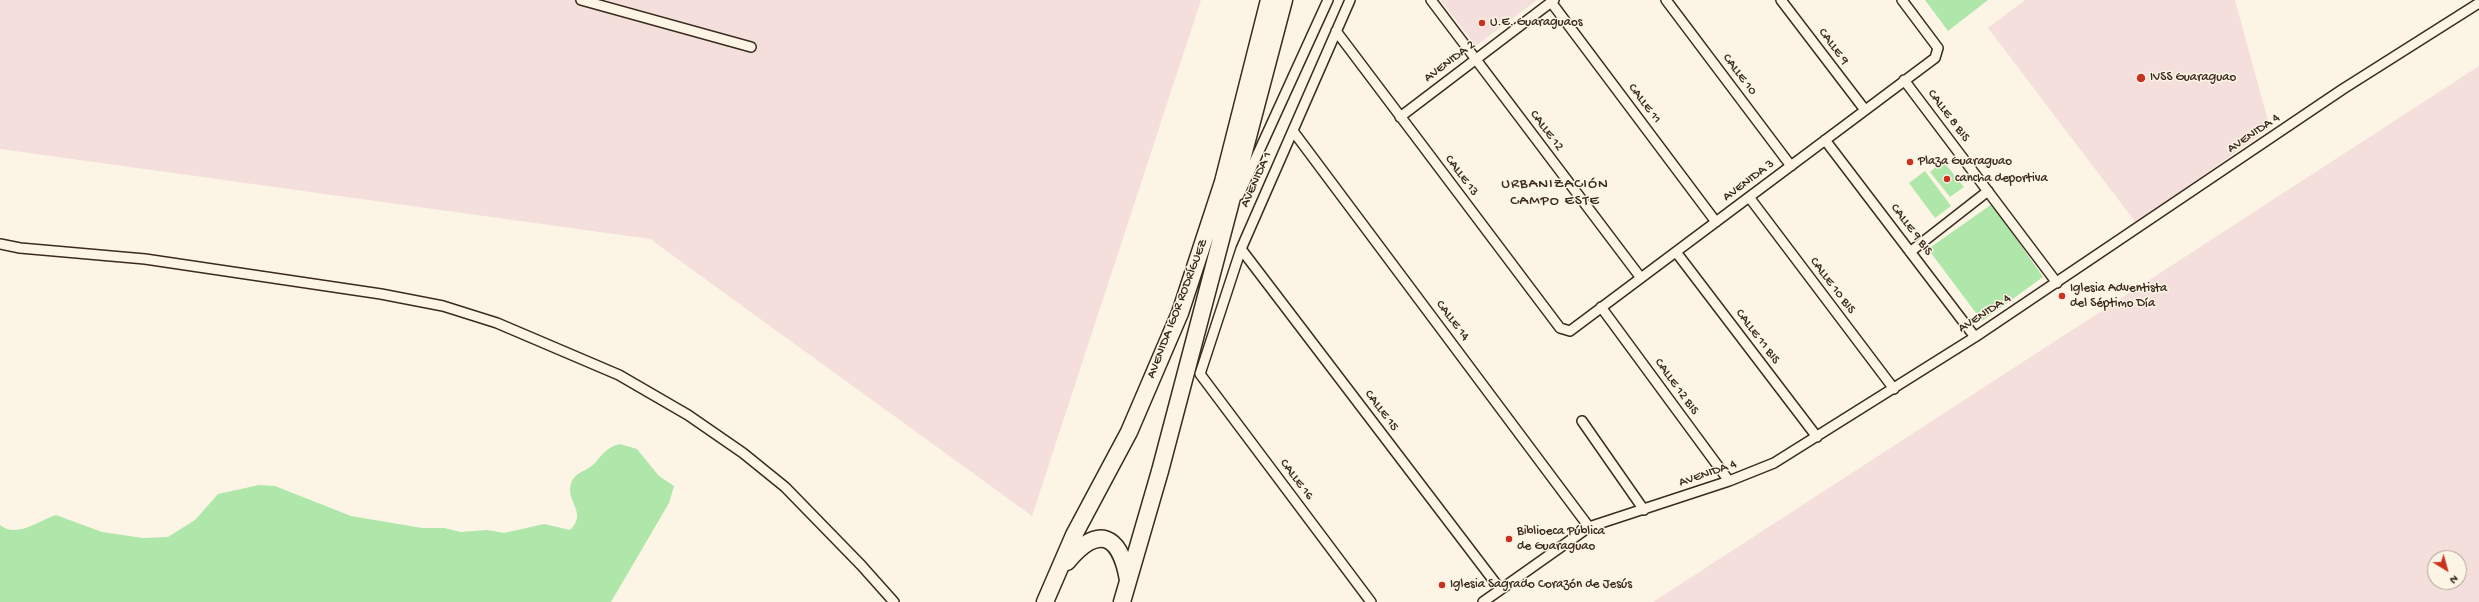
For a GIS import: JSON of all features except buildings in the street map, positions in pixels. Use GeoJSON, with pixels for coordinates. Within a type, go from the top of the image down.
{"type":"FeatureCollection","features":[{"type":"Feature","properties":{"kind":"highway","name":"AVENIDA IGOR RODRÍGUEZ"},"geometry":{"type":"LineString","coordinates":[[1045,602],[1074,535],[1129,432],[1180,313],[1202,251],[1223,182],[1269,0]]}},
{"type":"Feature","properties":{"kind":"highway","name":"AVENIDA IGOR RODRÍGUEZ"},"geometry":{"type":"LineString","coordinates":[[1122,602],[1129,581],[1284,0]]}},
{"type":"Feature","properties":{"kind":"highway"},"geometry":{"type":"LineString","coordinates":[[1057,574],[1084,544],[1096,539],[1107,540],[1116,545],[1122,554],[1129,581]]}},
{"type":"Feature","properties":{"kind":"street"},"geometry":{"type":"LineString","coordinates":[[581,0],[751,47]]}},
{"type":"Feature","properties":{"kind":"street"},"geometry":{"type":"LineString","coordinates":[[1223,229],[1328,0]]}},
{"type":"Feature","properties":{"kind":"street","name":"AVENIDA 1"},"geometry":{"type":"LineString","coordinates":[[1200,374],[1241,249],[1350,0]]}},
{"type":"Feature","properties":{"kind":"street","name":"CALLE 12"},"geometry":{"type":"LineString","coordinates":[[1430,0],[1641,278]]}},
{"type":"Feature","properties":{"kind":"street","name":"CALLE 10"},"geometry":{"type":"LineString","coordinates":[[1666,0],[1791,166]]}},
{"type":"Feature","properties":{"kind":"street","name":"CALLE 9"},"geometry":{"type":"LineString","coordinates":[[1781,0],[1865,110]]}},
{"type":"Feature","properties":{"kind":"street","name":"AVENIDA 3"},"geometry":{"type":"LineString","coordinates":[[1570,331],[1935,58],[1938,48],[1902,0]]}},
{"type":"Feature","properties":{"kind":"street","name":"AVENIDA 2"},"geometry":{"type":"LineString","coordinates":[[1400,117],[1552,1]]}},
{"type":"Feature","properties":{"kind":"street","name":"CALLE 11"},"geometry":{"type":"LineString","coordinates":[[1552,1],[1716,222]]}},
{"type":"Feature","properties":{"kind":"street","name":"AVENIDA 4"},"geometry":{"type":"LineString","coordinates":[[1483,602],[1589,527],[1729,481],[1774,463],[1975,337],[2343,89],[2479,3]]}},
{"type":"Feature","properties":{"kind":"street","name":"CALLE 13"},"geometry":{"type":"LineString","coordinates":[[1336,31],[1560,328],[1570,331]]}},
{"type":"Feature","properties":{"kind":"street","name":"CALLE 8 BIS"},"geometry":{"type":"LineString","coordinates":[[1904,80],[2057,282]]}},
{"type":"Feature","properties":{"kind":"street","name":"CALLE 14"},"geometry":{"type":"LineString","coordinates":[[1293,130],[1589,527]]}},
{"type":"Feature","properties":{"kind":"street","name":"CALLE 9 BIS"},"geometry":{"type":"LineString","coordinates":[[1825,140],[1975,337]]}},
{"type":"Feature","properties":{"kind":"street"},"geometry":{"type":"LineString","coordinates":[[1910,252],[1988,191]]}},
{"type":"Feature","properties":{"kind":"street","name":"CALLE 10 BIS"},"geometry":{"type":"LineString","coordinates":[[1749,197],[1894,389]]}},
{"type":"Feature","properties":{"kind":"street"},"geometry":{"type":"LineString","coordinates":[[0,244],[20,248],[145,258],[374,293],[443,306],[497,323],[619,375],[688,415],[743,453],[785,487],[861,565],[894,602]]}},
{"type":"Feature","properties":{"kind":"street","name":"CALLE 15"},"geometry":{"type":"LineString","coordinates":[[1241,249],[1500,589]]}},
{"type":"Feature","properties":{"kind":"street","name":"CALLE 11 BIS"},"geometry":{"type":"LineString","coordinates":[[1676,252],[1817,437]]}},
{"type":"Feature","properties":{"kind":"street","name":"CALLE 12 BIS"},"geometry":{"type":"LineString","coordinates":[[1601,307],[1729,481]]}},
{"type":"Feature","properties":{"kind":"street","name":"CALLE 16"},"geometry":{"type":"LineString","coordinates":[[1200,374],[1371,602]]}},
{"type":"Feature","properties":{"kind":"street"},"geometry":{"type":"LineString","coordinates":[[1582,421],[1644,510]]}},
{"type":"Feature","properties":{"kind":"shaded area"},"geometry":{"type":"Polygon","coordinates":[[[0,0],[1201,0],[1032,516],[650,239],[0,149],[0,0]]]}},
{"type":"Feature","properties":{"kind":"shaded area","name":"U.E. Guaraguaos"},"geometry":{"type":"Polygon","coordinates":[[[1440,0],[1537,0],[1476,46],[1440,0]]]}},
{"type":"Feature","properties":{"kind":"shaded area","name":"IVSS Guaraguao"},"geometry":{"type":"Polygon","coordinates":[[[2025,0],[2235,0],[2270,128],[2136,223],[1988,28],[2025,0]]]}},
{"type":"Feature","properties":{"kind":"shaded area"},"geometry":{"type":"Polygon","coordinates":[[[2479,66],[2479,602],[1653,602],[2479,66]]]}},
{"type":"Feature","properties":{"kind":"green space"},"geometry":{"type":"Polygon","coordinates":[[[1925,0],[1988,0],[1948,31],[1925,0]]]}},
{"type":"Feature","properties":{"kind":"green space","name":"cancha deportiva"},"geometry":{"type":"Polygon","coordinates":[[[1943,161],[1964,187],[1950,197],[1930,172],[1943,161]]]}},
{"type":"Feature","properties":{"kind":"green space"},"geometry":{"type":"Polygon","coordinates":[[[1925,171],[1951,206],[1935,218],[1909,183],[1925,171]]]}},
{"type":"Feature","properties":{"kind":"green space"},"geometry":{"type":"Polygon","coordinates":[[[1992,204],[2043,277],[1982,321],[1928,249],[1992,204]]]}},
{"type":"Feature","properties":{"kind":"green space"},"geometry":{"type":"Polygon","coordinates":[[[620,444],[637,449],[659,476],[674,486],[669,503],[611,602],[0,602],[0,525],[7,529],[21,529],[56,515],[102,532],[143,538],[168,537],[195,520],[218,494],[259,485],[275,486],[351,516],[422,528],[444,528],[461,532],[487,530],[504,533],[544,524],[570,530],[575,524],[577,518],[577,512],[570,488],[572,481],[576,476],[594,464],[608,449],[620,444]]]}},
{"type":"Feature","properties":{"kind":"place","name":"U.E. Guaraguaos"},"geometry":{"type":"Point","coordinates":[1482,23]}},
{"type":"Feature","properties":{"kind":"place","name":"IVSS Guaraguao"},"geometry":{"type":"Point","coordinates":[2141,78]}},
{"type":"Feature","properties":{"kind":"place","name":"Plaza Guaraguao"},"geometry":{"type":"Point","coordinates":[1910,162]}},
{"type":"Feature","properties":{"kind":"place","name":"cancha deportiva"},"geometry":{"type":"Point","coordinates":[1947,179]}},
{"type":"Feature","properties":{"kind":"place","name":"Iglesia Adventista del Séptimo Día"},"geometry":{"type":"Point","coordinates":[2062,296]}},
{"type":"Feature","properties":{"kind":"place","name":"Biblioeca Pública de Guaraguao"},"geometry":{"type":"Point","coordinates":[1509,539]}},
{"type":"Feature","properties":{"kind":"place","name":"Iglesia Sagrado Corazón de Jesús"},"geometry":{"type":"Point","coordinates":[1442,585]}},
{"type":"Feature","properties":{"kind":"district","name":"URBANIZACIÓN CAMPO ESTE"},"geometry":{"type":"Point","coordinates":[1555,194]}}]}
